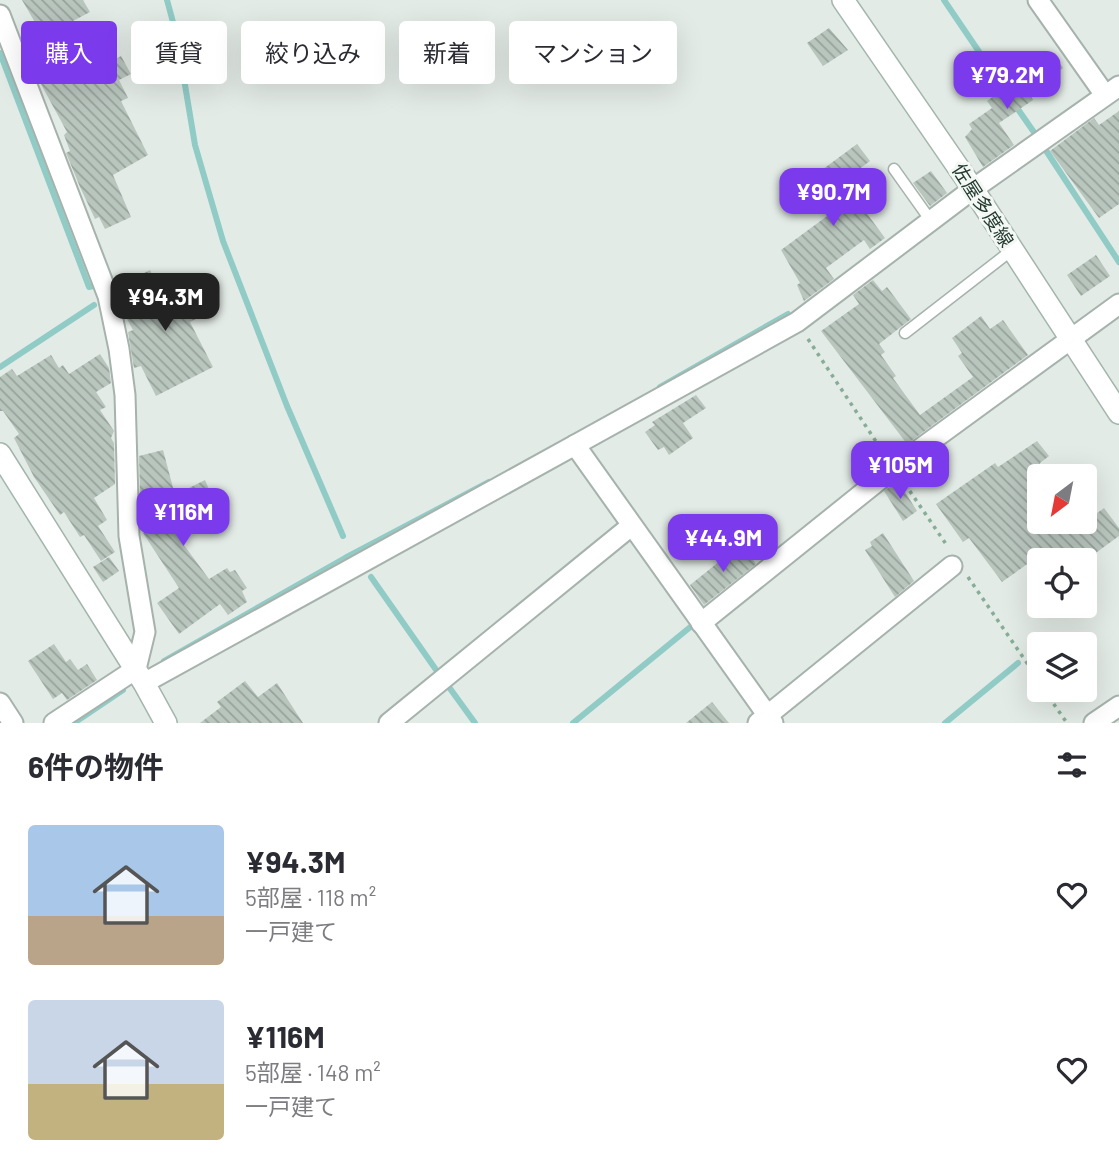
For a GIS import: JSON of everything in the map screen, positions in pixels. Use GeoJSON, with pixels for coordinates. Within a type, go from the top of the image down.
{"type":"FeatureCollection","features":[{"type":"Feature","properties":{"kind":"main road","name":"佐屋多度線"},"geometry":{"type":"LineString","coordinates":[[843,0],[973,189],[1119,413]]}},
{"type":"Feature","properties":{"kind":"main road"},"geometry":{"type":"LineString","coordinates":[[0,454],[140,676],[166,723]]}},
{"type":"Feature","properties":{"kind":"street"},"geometry":{"type":"LineString","coordinates":[[54,723],[575,445],[802,319],[973,189],[1112,91],[1038,0]]}},
{"type":"Feature","properties":{"kind":"street"},"geometry":{"type":"LineString","coordinates":[[0,15],[108,296],[114,322],[125,395],[129,537],[145,632],[140,676]]}},
{"type":"Feature","properties":{"kind":"street"},"geometry":{"type":"LineString","coordinates":[[701,623],[898,465],[1119,304]]}},
{"type":"Feature","properties":{"kind":"street"},"geometry":{"type":"LineString","coordinates":[[575,445],[766,720],[952,566]]}},
{"type":"Feature","properties":{"kind":"street"},"geometry":{"type":"LineString","coordinates":[[389,723],[631,526]]}},
{"type":"Feature","properties":{"kind":"street"},"geometry":{"type":"LineString","coordinates":[[0,703],[13,723]]}},
{"type":"Feature","properties":{"kind":"street"},"geometry":{"type":"LineString","coordinates":[[1094,723],[1119,706]]}},
{"type":"Feature","properties":{"kind":"lane"},"geometry":{"type":"LineString","coordinates":[[894,169],[931,220]]}},
{"type":"Feature","properties":{"kind":"lane"},"geometry":{"type":"LineString","coordinates":[[905,333],[1012,250]]}},
{"type":"Feature","properties":{"kind":"path"},"geometry":{"type":"LineString","coordinates":[[802,319],[898,465]]}},
{"type":"Feature","properties":{"kind":"path"},"geometry":{"type":"LineString","coordinates":[[1052,702],[1067,723]]}},
{"type":"Feature","properties":{"kind":"building"},"geometry":{"type":"Polygon","coordinates":[[[22,0],[83,0],[90,12],[73,21],[34,21],[22,0]]]}},
{"type":"Feature","properties":{"kind":"building"},"geometry":{"type":"Polygon","coordinates":[[[829,28],[848,50],[823,66],[807,43],[829,28]]]}},
{"type":"Feature","properties":{"kind":"building"},"geometry":{"type":"Polygon","coordinates":[[[1052,53],[1063,68],[1029,93],[1033,100],[999,123],[1014,145],[983,167],[965,137],[972,129],[969,124],[992,108],[987,101],[1052,53]]]}},
{"type":"Feature","properties":{"kind":"building"},"geometry":{"type":"Polygon","coordinates":[[[121,56],[131,74],[119,80],[128,98],[121,101],[148,155],[113,175],[131,217],[105,229],[99,217],[95,219],[66,153],[70,151],[64,135],[67,132],[41,84],[117,84],[117,58],[121,56]]]}},
{"type":"Feature","properties":{"kind":"building"},"geometry":{"type":"Polygon","coordinates":[[[1119,111],[1119,204],[1099,218],[1050,151],[1094,118],[1099,125],[1119,111]]]}},
{"type":"Feature","properties":{"kind":"building"},"geometry":{"type":"Polygon","coordinates":[[[857,144],[870,161],[843,181],[885,238],[870,249],[864,240],[826,268],[834,279],[804,301],[797,285],[800,283],[781,250],[838,208],[815,175],[857,144]]]}},
{"type":"Feature","properties":{"kind":"building"},"geometry":{"type":"Polygon","coordinates":[[[931,171],[947,193],[930,206],[913,183],[931,171]]]}},
{"type":"Feature","properties":{"kind":"building"},"geometry":{"type":"Polygon","coordinates":[[[1096,255],[1110,276],[1081,296],[1067,275],[1096,255]]]}},
{"type":"Feature","properties":{"kind":"building"},"geometry":{"type":"Polygon","coordinates":[[[150,270],[159,289],[184,277],[200,317],[190,322],[213,367],[156,396],[141,366],[134,368],[128,332],[133,330],[126,317],[136,312],[122,284],[150,270]]]}},
{"type":"Feature","properties":{"kind":"building"},"geometry":{"type":"Polygon","coordinates":[[[873,280],[882,291],[887,287],[911,319],[879,344],[885,352],[881,355],[896,376],[893,378],[920,415],[973,377],[958,356],[962,353],[952,338],[981,316],[990,329],[1003,320],[1028,355],[907,444],[821,331],[859,304],[853,295],[873,280]]]}},
{"type":"Feature","properties":{"kind":"building"},"geometry":{"type":"Polygon","coordinates":[[[100,354],[109,368],[111,383],[96,392],[106,407],[100,410],[114,431],[111,438],[114,443],[115,484],[94,498],[107,520],[98,526],[115,552],[101,561],[84,535],[80,537],[64,512],[60,515],[34,477],[14,438],[19,434],[3,411],[0,411],[0,377],[12,369],[17,376],[51,355],[59,368],[63,365],[69,374],[100,354]]]}},
{"type":"Feature","properties":{"kind":"building"},"geometry":{"type":"Polygon","coordinates":[[[696,395],[706,408],[683,423],[693,438],[669,455],[664,447],[658,450],[645,432],[655,425],[652,422],[696,395]]]}},
{"type":"Feature","properties":{"kind":"building"},"geometry":{"type":"Polygon","coordinates":[[[1037,441],[1049,456],[1040,464],[1027,464],[1027,534],[1097,534],[1097,513],[1104,508],[1119,528],[1119,536],[1097,552],[1097,548],[1027,548],[1027,564],[1002,582],[969,538],[963,542],[936,504],[995,463],[998,467],[1037,441]]]}},
{"type":"Feature","properties":{"kind":"building"},"geometry":{"type":"Polygon","coordinates":[[[163,450],[175,495],[205,480],[214,501],[170,526],[209,579],[227,568],[230,572],[235,570],[247,588],[242,591],[247,602],[228,615],[220,604],[179,634],[157,603],[179,588],[143,533],[152,526],[143,494],[140,495],[139,456],[163,450]]]}},
{"type":"Feature","properties":{"kind":"building"},"geometry":{"type":"Polygon","coordinates":[[[898,481],[917,511],[903,521],[884,491],[898,481]]]}},
{"type":"Feature","properties":{"kind":"building"},"geometry":{"type":"Polygon","coordinates":[[[883,533],[914,581],[895,597],[865,550],[872,546],[870,542],[883,533]]]}},
{"type":"Feature","properties":{"kind":"building"},"geometry":{"type":"Polygon","coordinates":[[[741,544],[756,564],[704,605],[690,585],[741,544]]]}},
{"type":"Feature","properties":{"kind":"building"},"geometry":{"type":"Polygon","coordinates":[[[109,557],[119,571],[103,582],[93,567],[109,557]]]}},
{"type":"Feature","properties":{"kind":"building"},"geometry":{"type":"Polygon","coordinates":[[[54,644],[66,662],[70,659],[78,670],[87,664],[97,680],[67,700],[62,693],[53,699],[28,661],[54,644]]]}},
{"type":"Feature","properties":{"kind":"building"},"geometry":{"type":"Polygon","coordinates":[[[245,681],[258,697],[277,683],[303,723],[200,723],[221,707],[217,702],[245,681]]]}},
{"type":"Feature","properties":{"kind":"building"},"geometry":{"type":"Polygon","coordinates":[[[712,702],[729,723],[686,723],[712,702]]]}},
{"type":"Feature","properties":{"kind":"waterway"},"geometry":{"type":"LineString","coordinates":[[167,0],[177,37],[195,145],[223,241],[287,406],[343,536]]}},
{"type":"Feature","properties":{"kind":"waterway"},"geometry":{"type":"LineString","coordinates":[[944,0],[1007,93]]}},
{"type":"Feature","properties":{"kind":"waterway"},"geometry":{"type":"LineString","coordinates":[[0,53],[89,287],[93,286]]}},
{"type":"Feature","properties":{"kind":"waterway"},"geometry":{"type":"LineString","coordinates":[[1015,105],[1038,138]]}},
{"type":"Feature","properties":{"kind":"waterway"},"geometry":{"type":"LineString","coordinates":[[1043,146],[1119,262]]}},
{"type":"Feature","properties":{"kind":"waterway"},"geometry":{"type":"LineString","coordinates":[[0,367],[94,305]]}},
{"type":"Feature","properties":{"kind":"waterway"},"geometry":{"type":"LineString","coordinates":[[660,387],[788,314]]}},
{"type":"Feature","properties":{"kind":"waterway"},"geometry":{"type":"LineString","coordinates":[[164,661],[345,558],[489,482]]}},
{"type":"Feature","properties":{"kind":"waterway"},"geometry":{"type":"LineString","coordinates":[[371,577],[439,674]]}},
{"type":"Feature","properties":{"kind":"waterway"},"geometry":{"type":"LineString","coordinates":[[573,723],[694,624]]}},
{"type":"Feature","properties":{"kind":"waterway"},"geometry":{"type":"LineString","coordinates":[[945,723],[1018,663]]}},
{"type":"Feature","properties":{"kind":"waterway"},"geometry":{"type":"LineString","coordinates":[[446,683],[475,723]]}},
{"type":"Feature","properties":{"kind":"waterway"},"geometry":{"type":"LineString","coordinates":[[74,723],[123,690]]}}]}
